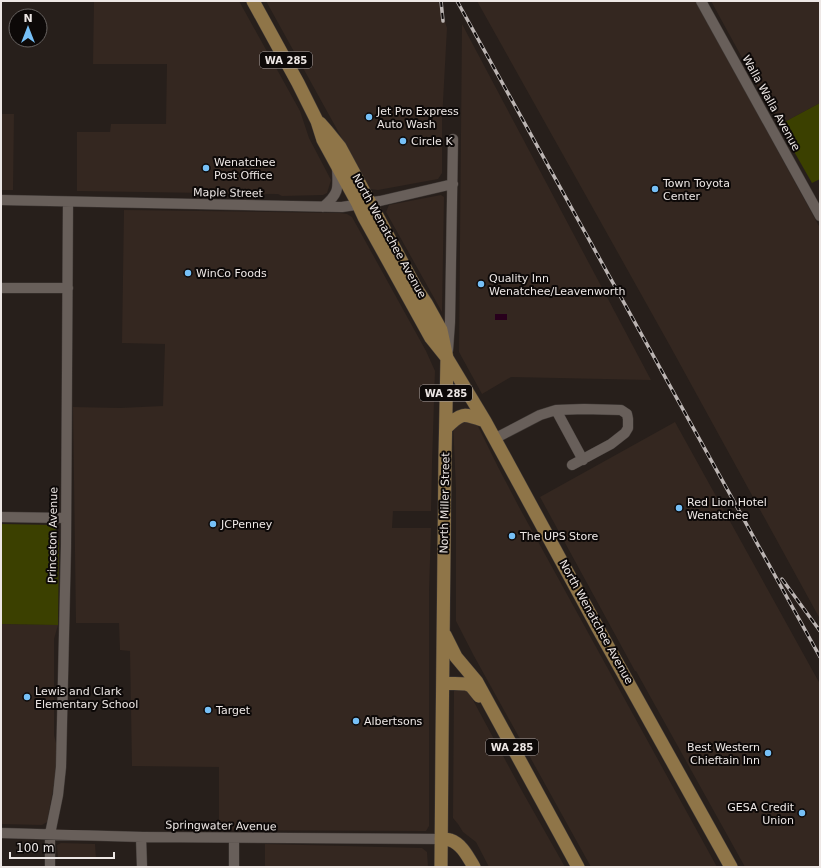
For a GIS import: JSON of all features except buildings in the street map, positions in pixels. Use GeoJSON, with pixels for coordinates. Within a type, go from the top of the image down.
{"type":"FeatureCollection","features":[{"type":"Feature","properties":{"kind":"main road","name":"North Wenatchee Avenue"},"geometry":{"type":"LineString","coordinates":[[253,1],[298,83],[317,121],[323,140],[336,165],[364,204],[426,303],[441,330],[447,358],[485,421],[600,632],[731,867]]}},
{"type":"Feature","properties":{"kind":"main road","name":"North Wenatchee Avenue"},"geometry":{"type":"LineString","coordinates":[[317,121],[327,130],[340,147],[364,204]]}},
{"type":"Feature","properties":{"kind":"main road","name":"North Miller Street"},"geometry":{"type":"LineString","coordinates":[[441,867],[447,358]]}},
{"type":"Feature","properties":{"kind":"main road"},"geometry":{"type":"LineString","coordinates":[[446,428],[456,418],[464,415],[485,421]]}},
{"type":"Feature","properties":{"kind":"main road","name":"WA 285"},"geometry":{"type":"LineString","coordinates":[[443,629],[456,657],[477,682],[578,867]]}},
{"type":"Feature","properties":{"kind":"main road","name":"WA 285"},"geometry":{"type":"LineString","coordinates":[[443,683],[466,684],[471,686],[490,707]]}},
{"type":"Feature","properties":{"kind":"main road"},"geometry":{"type":"LineString","coordinates":[[441,839],[450,840],[458,844],[474,867]]}},
{"type":"Feature","properties":{"kind":"street","name":"Walla Walla Avenue"},"geometry":{"type":"LineString","coordinates":[[701,1],[820,216]]}},
{"type":"Feature","properties":{"kind":"street","name":"North Miller Street"},"geometry":{"type":"LineString","coordinates":[[447,358],[450,322],[453,139]]}},
{"type":"Feature","properties":{"kind":"street","name":"WA 285"},"geometry":{"type":"LineString","coordinates":[[323,206],[333,199],[337,189],[338,184],[336,165]]}},
{"type":"Feature","properties":{"kind":"street","name":"Maple Street"},"geometry":{"type":"LineString","coordinates":[[1,200],[342,207],[364,204],[453,184]]}},
{"type":"Feature","properties":{"kind":"street","name":"Princeton Avenue"},"geometry":{"type":"LineString","coordinates":[[50,867],[50,834],[59,789],[61,767],[66,518],[68,202]]}},
{"type":"Feature","properties":{"kind":"street"},"geometry":{"type":"LineString","coordinates":[[1,288],[68,288]]}},
{"type":"Feature","properties":{"kind":"street"},"geometry":{"type":"LineString","coordinates":[[494,439],[540,415],[556,410],[621,410],[627,414],[628,428],[625,433],[611,444],[572,465]]}},
{"type":"Feature","properties":{"kind":"street"},"geometry":{"type":"LineString","coordinates":[[556,410],[583,460]]}},
{"type":"Feature","properties":{"kind":"street"},"geometry":{"type":"LineString","coordinates":[[1,517],[66,518]]}},
{"type":"Feature","properties":{"kind":"street","name":"Springwater Avenue"},"geometry":{"type":"LineString","coordinates":[[1,833],[141,837],[441,839]]}},
{"type":"Feature","properties":{"kind":"street"},"geometry":{"type":"LineString","coordinates":[[141,837],[142,867]]}},
{"type":"Feature","properties":{"kind":"street"},"geometry":{"type":"LineString","coordinates":[[234,838],[234,867]]}},
{"type":"Feature","properties":{"kind":"shaded area"},"geometry":{"type":"Polygon","coordinates":[[[94,1],[239,1],[300,111],[309,138],[331,180],[327,193],[323,195],[282,196],[278,194],[77,191],[77,132],[110,132],[111,124],[166,124],[167,64],[93,64],[94,1]]]}},
{"type":"Feature","properties":{"kind":"shaded area"},"geometry":{"type":"Polygon","coordinates":[[[266,1],[438,1],[447,28],[442,120],[442,173],[438,179],[378,190],[370,189],[266,1]]]}},
{"type":"Feature","properties":{"kind":"shaded area"},"geometry":{"type":"Polygon","coordinates":[[[477,1],[696,1],[820,228],[820,619],[669,344],[477,1]]]}},
{"type":"Feature","properties":{"kind":"shaded area"},"geometry":{"type":"Polygon","coordinates":[[[711,1],[820,1],[820,103],[779,125],[711,1]]]}},
{"type":"Feature","properties":{"kind":"shaded area"},"geometry":{"type":"Polygon","coordinates":[[[462,24],[651,380],[511,377],[482,394],[459,352],[462,24]]]}},
{"type":"Feature","properties":{"kind":"shaded area"},"geometry":{"type":"Polygon","coordinates":[[[1,114],[14,114],[13,190],[1,190],[1,114]]]}},
{"type":"Feature","properties":{"kind":"shaded area"},"geometry":{"type":"Polygon","coordinates":[[[441,195],[444,197],[442,312],[386,212],[389,205],[441,195]]]}},
{"type":"Feature","properties":{"kind":"shaded area"},"geometry":{"type":"Polygon","coordinates":[[[124,210],[347,214],[352,217],[426,351],[435,371],[431,511],[393,511],[392,528],[431,528],[429,591],[429,826],[426,831],[219,830],[219,767],[132,766],[130,651],[120,650],[119,623],[76,623],[73,407],[120,408],[163,406],[165,344],[122,343],[124,210]]]}},
{"type":"Feature","properties":{"kind":"shaded area"},"geometry":{"type":"Polygon","coordinates":[[[495,314],[507,314],[507,320],[495,320],[495,314]]]}},
{"type":"Feature","properties":{"kind":"shaded area"},"geometry":{"type":"Polygon","coordinates":[[[475,420],[519,507],[717,867],[591,867],[474,656],[456,621],[456,490],[453,422],[475,420]]]}},
{"type":"Feature","properties":{"kind":"shaded area"},"geometry":{"type":"Polygon","coordinates":[[[675,422],[820,684],[820,867],[745,867],[635,671],[540,497],[675,422]]]}},
{"type":"Feature","properties":{"kind":"shaded area","name":"Lewis and Clark Elementary School"},"geometry":{"type":"Polygon","coordinates":[[[1,624],[58,625],[54,639],[54,735],[58,751],[47,822],[42,825],[1,824],[1,624]]]}},
{"type":"Feature","properties":{"kind":"shaded area"},"geometry":{"type":"Polygon","coordinates":[[[454,688],[467,689],[565,867],[489,867],[476,842],[463,832],[453,818],[454,688]]]}},
{"type":"Feature","properties":{"kind":"shaded area"},"geometry":{"type":"Polygon","coordinates":[[[61,843],[95,844],[96,859],[58,859],[57,845],[61,843]]]}},
{"type":"Feature","properties":{"kind":"shaded area"},"geometry":{"type":"Polygon","coordinates":[[[265,844],[422,848],[427,852],[428,867],[265,867],[265,844]]]}},
{"type":"Feature","properties":{"kind":"green space"},"geometry":{"type":"Polygon","coordinates":[[[820,103],[820,179],[812,183],[779,125],[820,103]]]}},
{"type":"Feature","properties":{"kind":"green space"},"geometry":{"type":"Polygon","coordinates":[[[1,524],[52,525],[57,530],[57,540],[59,540],[58,625],[1,624],[1,524]]]}},
{"type":"Feature","properties":{"kind":"railway"},"geometry":{"type":"LineString","coordinates":[[441,1],[443,21]]}},
{"type":"Feature","properties":{"kind":"railway"},"geometry":{"type":"LineString","coordinates":[[457,1],[820,657]]}},
{"type":"Feature","properties":{"kind":"railway"},"geometry":{"type":"LineString","coordinates":[[782,579],[820,631]]}},
{"type":"Feature","properties":{"kind":"place","name":"Jet Pro Express Auto Wash"},"geometry":{"type":"Point","coordinates":[369,117]}},
{"type":"Feature","properties":{"kind":"place","name":"Circle K"},"geometry":{"type":"Point","coordinates":[403,141]}},
{"type":"Feature","properties":{"kind":"place","name":"Wenatchee Post Office"},"geometry":{"type":"Point","coordinates":[206,168]}},
{"type":"Feature","properties":{"kind":"place","name":"Town Toyota Center"},"geometry":{"type":"Point","coordinates":[655,189]}},
{"type":"Feature","properties":{"kind":"place","name":"WinCo Foods"},"geometry":{"type":"Point","coordinates":[188,273]}},
{"type":"Feature","properties":{"kind":"place","name":"Quality Inn Wenatchee/Leavenworth"},"geometry":{"type":"Point","coordinates":[481,284]}},
{"type":"Feature","properties":{"kind":"place","name":"Red Lion Hotel Wenatchee"},"geometry":{"type":"Point","coordinates":[679,508]}},
{"type":"Feature","properties":{"kind":"place","name":"JCPenney"},"geometry":{"type":"Point","coordinates":[213,524]}},
{"type":"Feature","properties":{"kind":"place","name":"The UPS Store"},"geometry":{"type":"Point","coordinates":[512,536]}},
{"type":"Feature","properties":{"kind":"place","name":"Lewis and Clark Elementary School"},"geometry":{"type":"Point","coordinates":[27,697]}},
{"type":"Feature","properties":{"kind":"place","name":"Target"},"geometry":{"type":"Point","coordinates":[208,710]}},
{"type":"Feature","properties":{"kind":"place","name":"Albertsons"},"geometry":{"type":"Point","coordinates":[356,721]}},
{"type":"Feature","properties":{"kind":"place","name":"Best Western Chieftain Inn"},"geometry":{"type":"Point","coordinates":[768,753]}},
{"type":"Feature","properties":{"kind":"place","name":"GESA Credit Union"},"geometry":{"type":"Point","coordinates":[802,813]}}]}
